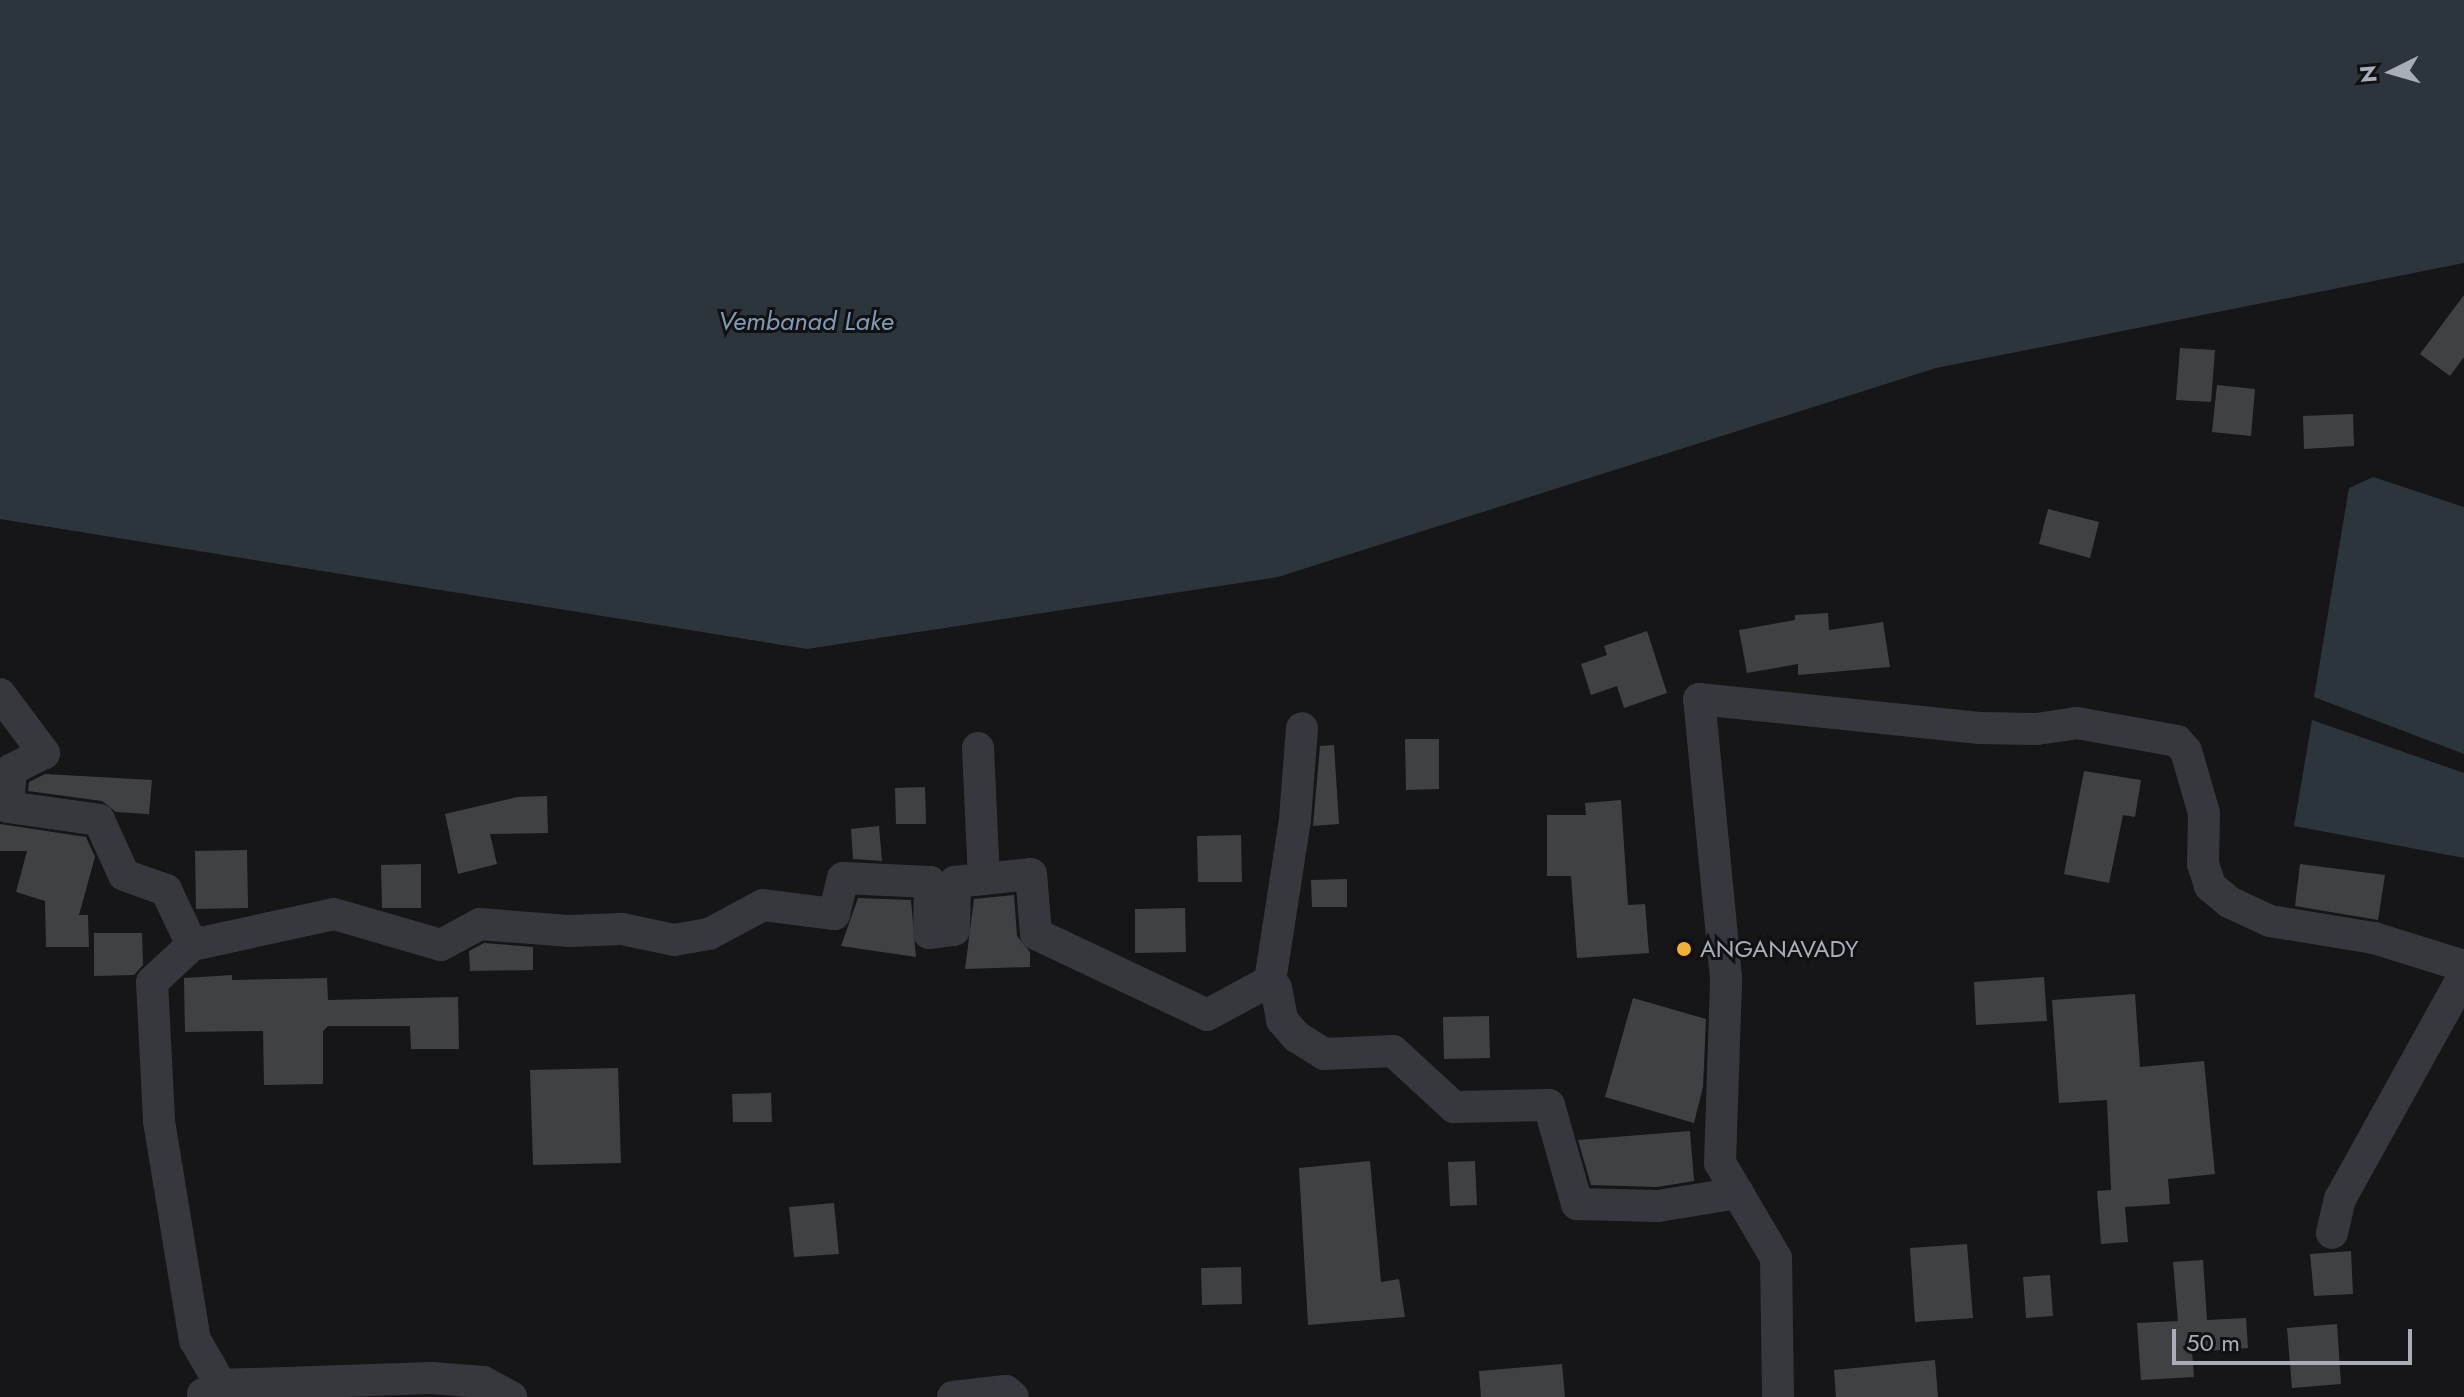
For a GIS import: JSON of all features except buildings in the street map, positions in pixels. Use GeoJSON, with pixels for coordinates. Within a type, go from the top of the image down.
{"type":"FeatureCollection","features":[{"type":"Feature","properties":{"kind":"street"},"geometry":{"type":"LineString","coordinates":[[0,694],[44,753],[11,770],[8,807],[99,820],[124,875],[166,890],[192,945]]}},
{"type":"Feature","properties":{"kind":"street"},"geometry":{"type":"LineString","coordinates":[[1778,1397],[1776,1258],[1720,1163],[1726,978],[1699,699],[1980,728],[2037,729],[2077,723],[2177,741],[2186,751],[2204,813],[2203,864],[2210,886],[2229,902],[2270,921],[2374,938],[2464,966]]}},
{"type":"Feature","properties":{"kind":"street"},"geometry":{"type":"LineString","coordinates":[[1302,728],[1295,819],[1270,981],[1282,1020],[1297,1037],[1324,1054],[1393,1051],[1454,1107],[1549,1105],[1577,1204],[1658,1206],[1738,1193]]}},
{"type":"Feature","properties":{"kind":"street"},"geometry":{"type":"LineString","coordinates":[[978,748],[984,879]]}},
{"type":"Feature","properties":{"kind":"street"},"geometry":{"type":"LineString","coordinates":[[511,1397],[483,1382],[432,1378],[212,1391],[195,1340],[159,1121],[152,982],[192,945],[334,914],[441,945],[480,924],[568,931],[622,929],[674,940],[709,934],[763,905],[834,914],[843,878],[930,882],[929,933],[954,930],[955,882],[1031,874],[1036,934],[1207,1015],[1270,981]]}},
{"type":"Feature","properties":{"kind":"street"},"geometry":{"type":"LineString","coordinates":[[2332,1233],[2340,1199],[2464,975]]}},
{"type":"Feature","properties":{"kind":"street"},"geometry":{"type":"LineString","coordinates":[[953,1397],[1006,1391],[1013,1397]]}},
{"type":"Feature","properties":{"kind":"water","name":"Vembanad Lake"},"geometry":{"type":"Polygon","coordinates":[[[0,0],[2464,0],[2464,263],[1936,368],[1278,577],[807,649],[0,519],[0,0]]]}},
{"type":"Feature","properties":{"kind":"water"},"geometry":{"type":"Polygon","coordinates":[[[2373,477],[2464,507],[2464,754],[2314,697],[2349,488],[2373,477]]]}},
{"type":"Feature","properties":{"kind":"water"},"geometry":{"type":"Polygon","coordinates":[[[2312,720],[2464,773],[2464,858],[2294,826],[2312,720]]]}},
{"type":"Feature","properties":{"kind":"place","name":"ANGANAVADY"},"geometry":{"type":"Point","coordinates":[1684,949]}}]}
